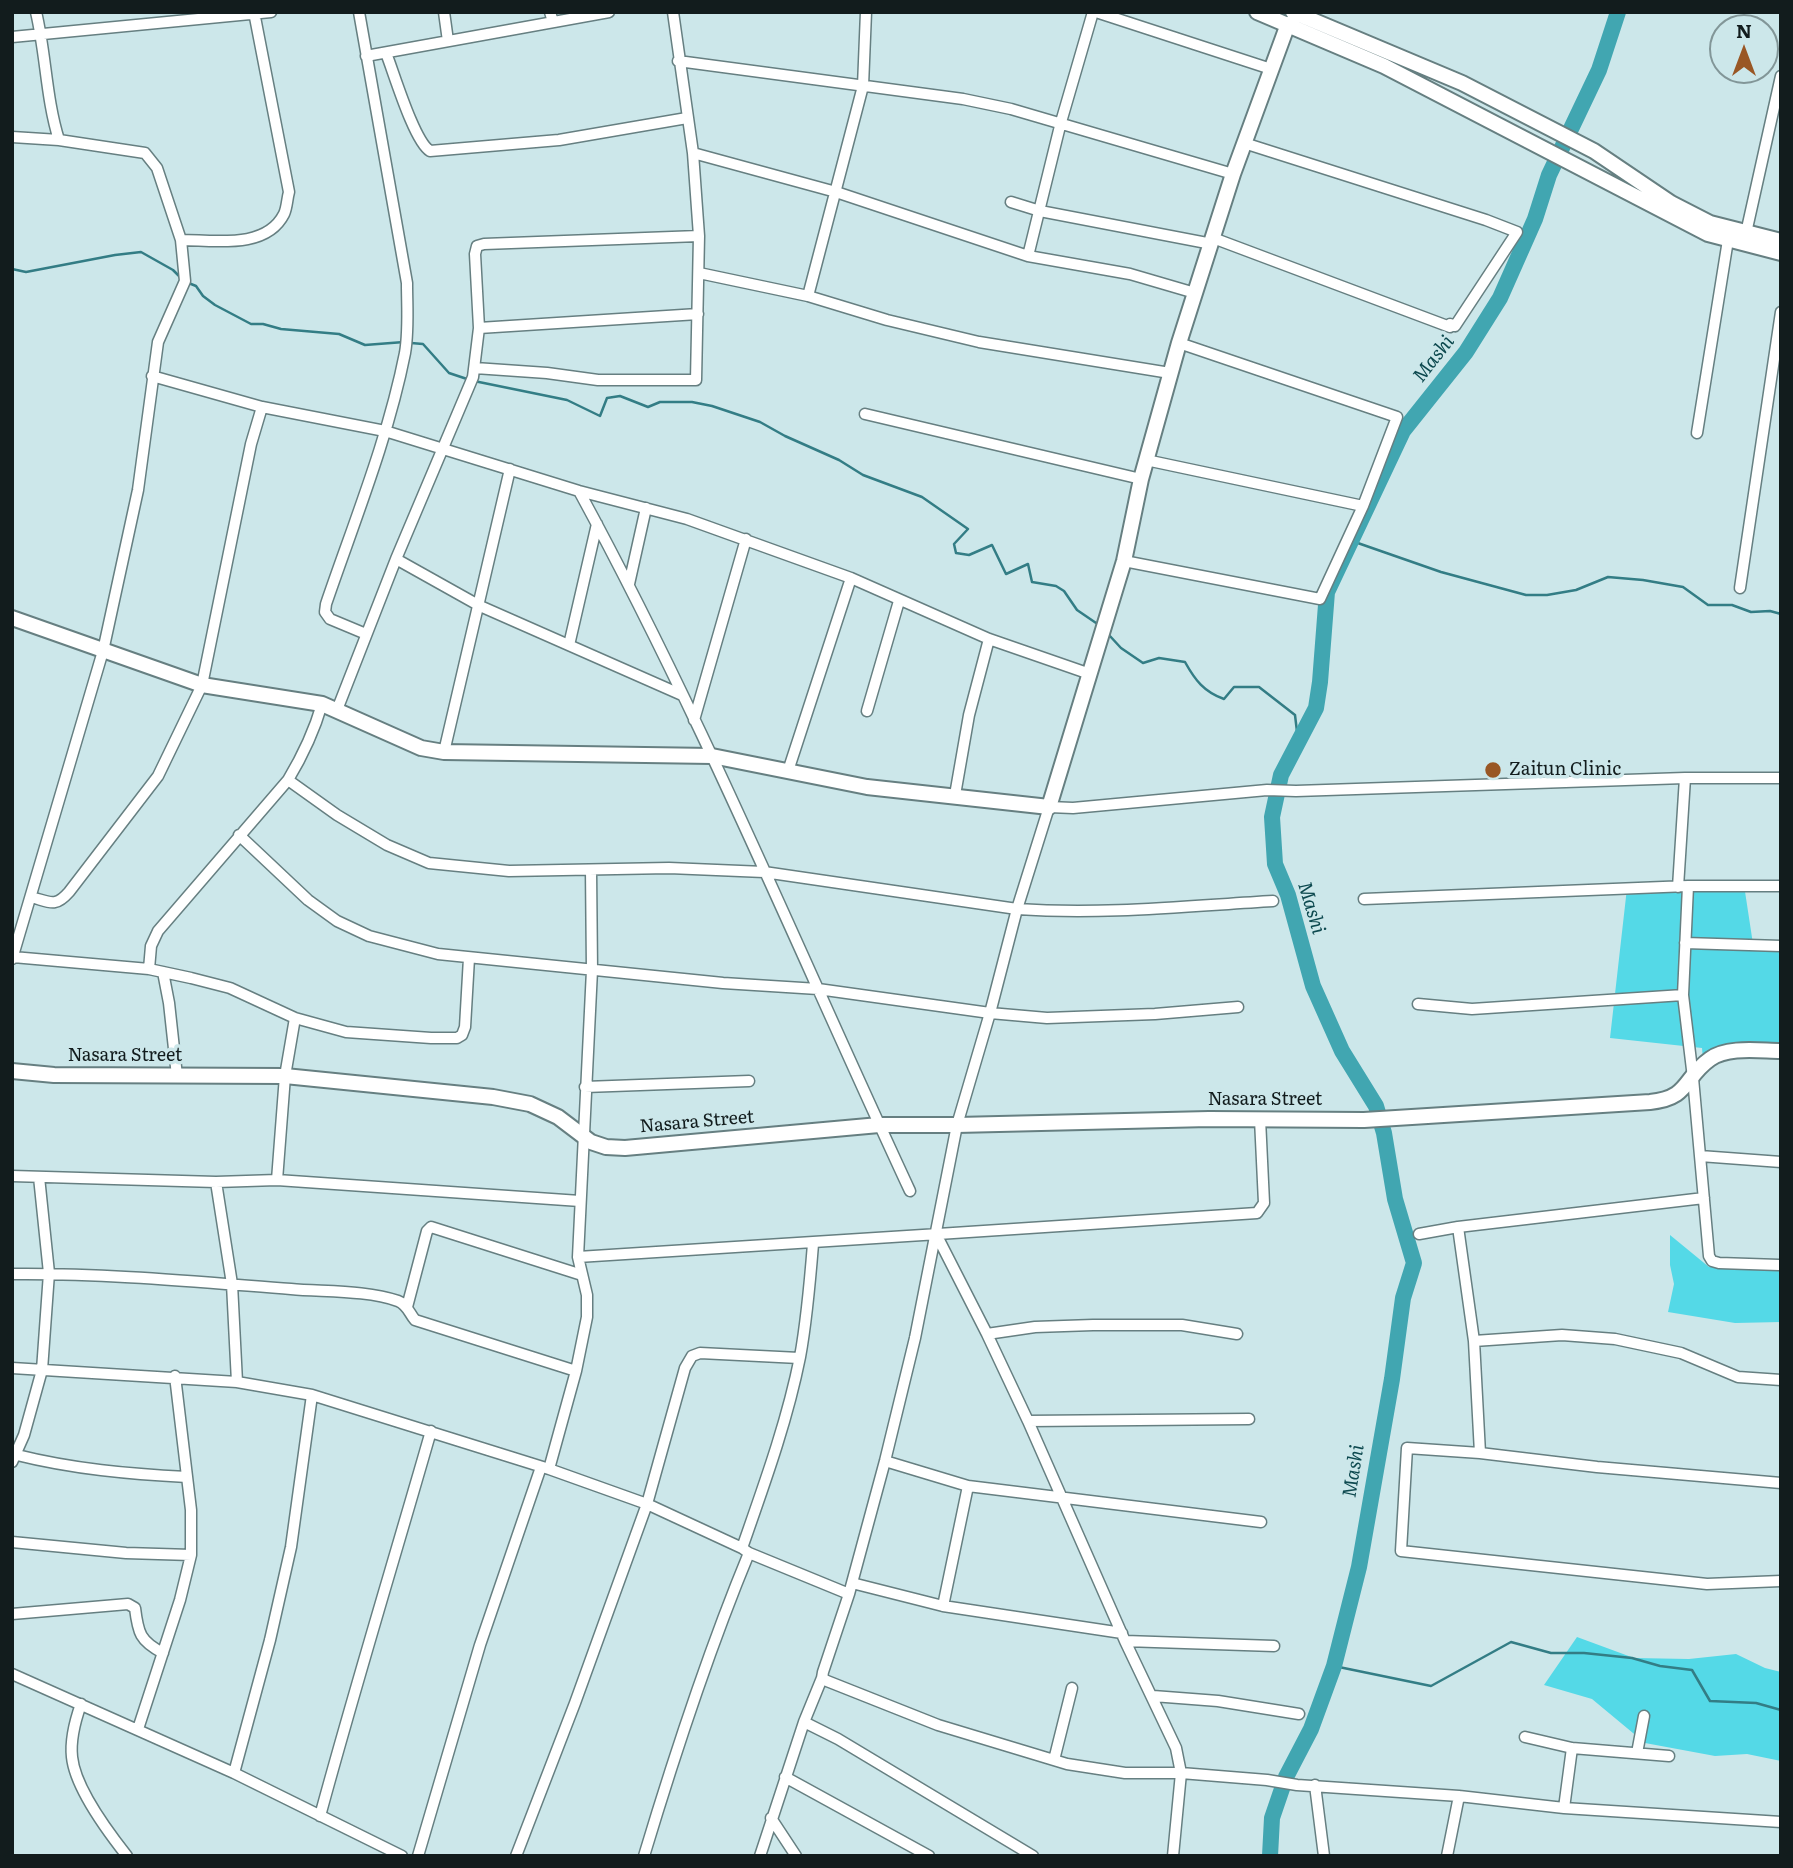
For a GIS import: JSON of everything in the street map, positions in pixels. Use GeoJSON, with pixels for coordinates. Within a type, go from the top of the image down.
{"type":"FeatureCollection","features":[{"type":"Feature","properties":{"kind":"street"},"geometry":{"type":"LineString","coordinates":[[36,12],[53,120],[60,140]]}},
{"type":"Feature","properties":{"kind":"street"},"geometry":{"type":"LineString","coordinates":[[143,12],[145,25]]}},
{"type":"Feature","properties":{"kind":"street"},"geometry":{"type":"LineString","coordinates":[[12,37],[271,12]]}},
{"type":"Feature","properties":{"kind":"street"},"geometry":{"type":"LineString","coordinates":[[359,12],[407,283],[405,352],[385,431],[325,612],[330,619],[366,634]]}},
{"type":"Feature","properties":{"kind":"street"},"geometry":{"type":"LineString","coordinates":[[444,12],[448,41]]}},
{"type":"Feature","properties":{"kind":"street"},"geometry":{"type":"LineString","coordinates":[[366,56],[448,41],[551,17],[609,12]]}},
{"type":"Feature","properties":{"kind":"street"},"geometry":{"type":"LineString","coordinates":[[475,368],[598,380],[694,381],[697,377],[699,236],[693,153],[673,12]]}},
{"type":"Feature","properties":{"kind":"street"},"geometry":{"type":"LineString","coordinates":[[807,296],[863,86],[866,12]]}},
{"type":"Feature","properties":{"kind":"street"},"geometry":{"type":"LineString","coordinates":[[1028,256],[1061,122],[1095,12],[1271,69]]}},
{"type":"Feature","properties":{"kind":"street"},"geometry":{"type":"LineString","coordinates":[[1257,12],[1290,18],[1462,83],[1594,151],[1671,203],[1710,223],[1781,241]]}},
{"type":"Feature","properties":{"kind":"street"},"geometry":{"type":"LineString","coordinates":[[181,240],[252,239],[270,229],[284,215],[289,192],[254,13]]}},
{"type":"Feature","properties":{"kind":"street"},"geometry":{"type":"LineString","coordinates":[[760,1856],[804,1722],[822,1678],[886,1461],[915,1338],[957,1125],[1017,909],[1107,623],[1124,561],[1141,479],[1170,373],[1233,174],[1290,18]]}},
{"type":"Feature","properties":{"kind":"street"},"geometry":{"type":"LineString","coordinates":[[1290,18],[1708,234],[1781,253]]}},
{"type":"Feature","properties":{"kind":"street"},"geometry":{"type":"LineString","coordinates":[[386,52],[417,136],[430,151],[559,140],[687,118]]}},
{"type":"Feature","properties":{"kind":"street"},"geometry":{"type":"LineString","coordinates":[[678,61],[963,99],[1011,108],[1233,174]]}},
{"type":"Feature","properties":{"kind":"street"},"geometry":{"type":"LineString","coordinates":[[1746,233],[1781,76]]}},
{"type":"Feature","properties":{"kind":"street"},"geometry":{"type":"LineString","coordinates":[[12,137],[60,140],[145,153],[157,168],[181,240],[185,281],[158,342],[138,490],[103,651],[13,958],[163,972],[230,988],[295,1018],[346,1032],[457,1038],[462,1035],[465,1027],[469,958]]}},
{"type":"Feature","properties":{"kind":"street"},"geometry":{"type":"LineString","coordinates":[[1011,202],[1040,211],[1212,241],[1450,327],[1450,324],[1455,326],[1517,232],[1244,143]]}},
{"type":"Feature","properties":{"kind":"street"},"geometry":{"type":"LineString","coordinates":[[693,153],[836,192],[1028,256],[1130,274],[1195,293]]}},
{"type":"Feature","properties":{"kind":"street"},"geometry":{"type":"LineString","coordinates":[[337,710],[475,368],[479,328],[475,254],[477,246],[699,236]]}},
{"type":"Feature","properties":{"kind":"street"},"geometry":{"type":"LineString","coordinates":[[1697,433],[1728,240]]}},
{"type":"Feature","properties":{"kind":"street"},"geometry":{"type":"LineString","coordinates":[[699,273],[807,296],[887,320],[979,342],[1170,373]]}},
{"type":"Feature","properties":{"kind":"street"},"geometry":{"type":"LineString","coordinates":[[1740,588],[1781,312]]}},
{"type":"Feature","properties":{"kind":"street"},"geometry":{"type":"LineString","coordinates":[[479,328],[698,314]]}},
{"type":"Feature","properties":{"kind":"street"},"geometry":{"type":"LineString","coordinates":[[1124,561],[1320,599],[1363,506],[1397,417],[1179,344]]}},
{"type":"Feature","properties":{"kind":"street"},"geometry":{"type":"LineString","coordinates":[[152,376],[262,407],[385,431],[579,491],[687,519],[851,578],[989,639],[1090,674]]}},
{"type":"Feature","properties":{"kind":"street"},"geometry":{"type":"LineString","coordinates":[[31,897],[54,903],[60,902],[69,892],[158,776],[202,685],[251,444],[262,407]]}},
{"type":"Feature","properties":{"kind":"street"},"geometry":{"type":"LineString","coordinates":[[865,414],[1141,479]]}},
{"type":"Feature","properties":{"kind":"street"},"geometry":{"type":"LineString","coordinates":[[1146,460],[1363,506]]}},
{"type":"Feature","properties":{"kind":"street"},"geometry":{"type":"LineString","coordinates":[[444,752],[510,469]]}},
{"type":"Feature","properties":{"kind":"street"},"geometry":{"type":"LineString","coordinates":[[579,491],[629,584],[712,756],[910,1191]]}},
{"type":"Feature","properties":{"kind":"street"},"geometry":{"type":"LineString","coordinates":[[629,584],[646,508]]}},
{"type":"Feature","properties":{"kind":"street"},"geometry":{"type":"LineString","coordinates":[[569,645],[597,524]]}},
{"type":"Feature","properties":{"kind":"street"},"geometry":{"type":"LineString","coordinates":[[694,720],[746,539]]}},
{"type":"Feature","properties":{"kind":"street"},"geometry":{"type":"LineString","coordinates":[[396,559],[480,606],[682,695]]}},
{"type":"Feature","properties":{"kind":"street"},"geometry":{"type":"LineString","coordinates":[[788,771],[851,578]]}},
{"type":"Feature","properties":{"kind":"street"},"geometry":{"type":"LineString","coordinates":[[867,711],[899,601]]}},
{"type":"Feature","properties":{"kind":"street"},"geometry":{"type":"LineString","coordinates":[[12,618],[202,685],[322,704],[421,748],[444,752],[712,756],[867,787],[955,795],[1043,808],[1073,808],[1267,790],[1296,792],[1685,778],[1781,778]]}},
{"type":"Feature","properties":{"kind":"street"},"geometry":{"type":"LineString","coordinates":[[955,795],[969,715],[989,639]]}},
{"type":"Feature","properties":{"kind":"street"},"geometry":{"type":"LineString","coordinates":[[149,969],[151,946],[158,931],[288,780],[304,754],[322,704]]}},
{"type":"Feature","properties":{"kind":"street"},"geometry":{"type":"LineString","coordinates":[[1685,778],[1683,995],[1709,1256],[1712,1261],[1779,1265]]}},
{"type":"Feature","properties":{"kind":"street"},"geometry":{"type":"LineString","coordinates":[[288,780],[337,815],[387,845],[429,863],[509,871],[669,868],[764,872],[1017,909],[1094,911],[1273,901]]}},
{"type":"Feature","properties":{"kind":"street"},"geometry":{"type":"LineString","coordinates":[[239,835],[308,900],[337,921],[369,936],[438,954],[723,983],[818,989],[990,1013],[1047,1018],[1154,1014],[1238,1007]]}},
{"type":"Feature","properties":{"kind":"street"},"geometry":{"type":"LineString","coordinates":[[418,1856],[480,1645],[545,1468],[576,1371],[587,1317],[587,1295],[578,1257],[592,970],[591,870]]}},
{"type":"Feature","properties":{"kind":"street"},"geometry":{"type":"LineString","coordinates":[[1364,898],[1683,886],[1781,886]]}},
{"type":"Feature","properties":{"kind":"street"},"geometry":{"type":"LineString","coordinates":[[1685,943],[1781,946]]}},
{"type":"Feature","properties":{"kind":"street"},"geometry":{"type":"LineString","coordinates":[[163,972],[177,1076]]}},
{"type":"Feature","properties":{"kind":"street"},"geometry":{"type":"LineString","coordinates":[[1418,1004],[1472,1009],[1683,995]]}},
{"type":"Feature","properties":{"kind":"street"},"geometry":{"type":"LineString","coordinates":[[277,1180],[285,1076],[295,1018]]}},
{"type":"Feature","properties":{"kind":"street","name":"Nasara Street"},"geometry":{"type":"LineString","coordinates":[[12,1072],[54,1075],[285,1076],[492,1097],[530,1104],[558,1117],[583,1137],[606,1147],[625,1148],[879,1125],[1364,1120],[1666,1101],[1678,1095],[1710,1059],[1725,1052],[1781,1051]]}},
{"type":"Feature","properties":{"kind":"street"},"geometry":{"type":"LineString","coordinates":[[586,1087],[749,1081]]}},
{"type":"Feature","properties":{"kind":"street"},"geometry":{"type":"LineString","coordinates":[[578,1257],[813,1244],[935,1233],[1257,1213],[1264,1203],[1260,1119]]}},
{"type":"Feature","properties":{"kind":"street"},"geometry":{"type":"LineString","coordinates":[[1700,1156],[1781,1162]]}},
{"type":"Feature","properties":{"kind":"street"},"geometry":{"type":"LineString","coordinates":[[12,1176],[216,1182],[277,1180],[580,1201]]}},
{"type":"Feature","properties":{"kind":"street"},"geometry":{"type":"LineString","coordinates":[[39,1177],[49,1273],[42,1370],[15,1458],[116,1473],[187,1477]]}},
{"type":"Feature","properties":{"kind":"street"},"geometry":{"type":"LineString","coordinates":[[216,1182],[232,1284],[237,1382]]}},
{"type":"Feature","properties":{"kind":"street"},"geometry":{"type":"LineString","coordinates":[[1419,1234],[1704,1198]]}},
{"type":"Feature","properties":{"kind":"street"},"geometry":{"type":"LineString","coordinates":[[407,1307],[427,1231],[431,1227],[582,1275]]}},
{"type":"Feature","properties":{"kind":"street"},"geometry":{"type":"LineString","coordinates":[[1458,1227],[1474,1341],[1480,1453]]}},
{"type":"Feature","properties":{"kind":"street"},"geometry":{"type":"LineString","coordinates":[[935,1233],[1028,1420],[1175,1748],[1181,1773],[1173,1856]]}},
{"type":"Feature","properties":{"kind":"street"},"geometry":{"type":"LineString","coordinates":[[644,1856],[745,1551],[776,1448],[799,1358],[813,1244]]}},
{"type":"Feature","properties":{"kind":"street"},"geometry":{"type":"LineString","coordinates":[[12,1274],[49,1273],[232,1284],[373,1296],[400,1301],[415,1320],[576,1371]]}},
{"type":"Feature","properties":{"kind":"street"},"geometry":{"type":"LineString","coordinates":[[987,1334],[1035,1327],[1093,1325],[1182,1325],[1237,1334]]}},
{"type":"Feature","properties":{"kind":"street"},"geometry":{"type":"LineString","coordinates":[[1474,1341],[1562,1335],[1615,1339],[1681,1353],[1728,1375],[1781,1380]]}},
{"type":"Feature","properties":{"kind":"street"},"geometry":{"type":"LineString","coordinates":[[516,1856],[647,1504],[685,1368],[692,1356],[700,1353],[799,1358]]}},
{"type":"Feature","properties":{"kind":"street"},"geometry":{"type":"LineString","coordinates":[[12,1368],[175,1376],[237,1382],[312,1395],[545,1468],[647,1504],[745,1551],[850,1589],[1123,1637],[1274,1646]]}},
{"type":"Feature","properties":{"kind":"street"},"geometry":{"type":"LineString","coordinates":[[138,1729],[191,1555],[191,1510],[175,1376]]}},
{"type":"Feature","properties":{"kind":"street"},"geometry":{"type":"LineString","coordinates":[[234,1773],[270,1640],[290,1547],[312,1395]]}},
{"type":"Feature","properties":{"kind":"street"},"geometry":{"type":"LineString","coordinates":[[1028,1420],[1250,1419]]}},
{"type":"Feature","properties":{"kind":"street"},"geometry":{"type":"LineString","coordinates":[[320,1816],[431,1431]]}},
{"type":"Feature","properties":{"kind":"street"},"geometry":{"type":"LineString","coordinates":[[1781,1483],[1407,1448],[1401,1550],[1707,1584],[1781,1581]]}},
{"type":"Feature","properties":{"kind":"street"},"geometry":{"type":"LineString","coordinates":[[886,1461],[968,1486],[1261,1522]]}},
{"type":"Feature","properties":{"kind":"street"},"geometry":{"type":"LineString","coordinates":[[943,1606],[968,1486]]}},
{"type":"Feature","properties":{"kind":"street"},"geometry":{"type":"LineString","coordinates":[[12,1542],[126,1553],[191,1555]]}},
{"type":"Feature","properties":{"kind":"street"},"geometry":{"type":"LineString","coordinates":[[12,1614],[128,1604],[135,1608],[141,1638],[163,1653]]}},
{"type":"Feature","properties":{"kind":"street"},"geometry":{"type":"LineString","coordinates":[[12,1674],[234,1773],[402,1856]]}},
{"type":"Feature","properties":{"kind":"street"},"geometry":{"type":"LineString","coordinates":[[822,1678],[938,1724],[1054,1760],[1125,1773],[1181,1773],[1297,1785],[1459,1796],[1564,1808],[1781,1822]]}},
{"type":"Feature","properties":{"kind":"street"},"geometry":{"type":"LineString","coordinates":[[1054,1760],[1072,1688]]}},
{"type":"Feature","properties":{"kind":"street"},"geometry":{"type":"LineString","coordinates":[[1153,1696],[1218,1701],[1299,1714]]}},
{"type":"Feature","properties":{"kind":"street"},"geometry":{"type":"LineString","coordinates":[[81,1704],[74,1727],[72,1759],[88,1799],[127,1856]]}},
{"type":"Feature","properties":{"kind":"street"},"geometry":{"type":"LineString","coordinates":[[1637,1753],[1644,1716]]}},
{"type":"Feature","properties":{"kind":"street"},"geometry":{"type":"LineString","coordinates":[[804,1722],[838,1739],[1033,1856]]}},
{"type":"Feature","properties":{"kind":"street"},"geometry":{"type":"LineString","coordinates":[[1525,1737],[1572,1748],[1669,1756]]}},
{"type":"Feature","properties":{"kind":"street"},"geometry":{"type":"LineString","coordinates":[[1564,1808],[1572,1748]]}},
{"type":"Feature","properties":{"kind":"street"},"geometry":{"type":"LineString","coordinates":[[785,1777],[929,1856]]}},
{"type":"Feature","properties":{"kind":"street"},"geometry":{"type":"LineString","coordinates":[[1315,1785],[1324,1856]]}},
{"type":"Feature","properties":{"kind":"street"},"geometry":{"type":"LineString","coordinates":[[1447,1856],[1459,1796]]}},
{"type":"Feature","properties":{"kind":"street"},"geometry":{"type":"LineString","coordinates":[[771,1818],[796,1856]]}},
{"type":"Feature","properties":{"kind":"street"},"geometry":{"type":"LineString","coordinates":[[109,1833],[117,1856]]}},
{"type":"Feature","properties":{"kind":"shaded area"},"geometry":{"type":"Polygon","coordinates":[[[1744,885],[1753,944],[1781,948],[1781,1053],[1703,1059],[1702,1048],[1610,1038],[1627,888],[1744,885]]]}},
{"type":"Feature","properties":{"kind":"shaded area"},"geometry":{"type":"Polygon","coordinates":[[[1670,1235],[1709,1267],[1734,1265],[1781,1269],[1781,1322],[1735,1323],[1668,1312],[1674,1284],[1670,1265],[1670,1235]]]}},
{"type":"Feature","properties":{"kind":"shaded area"},"geometry":{"type":"Polygon","coordinates":[[[1577,1637],[1634,1658],[1689,1659],[1736,1654],[1765,1668],[1781,1672],[1781,1761],[1747,1754],[1715,1756],[1645,1743],[1592,1699],[1544,1685],[1577,1637]]]}},
{"type":"Feature","properties":{"kind":"waterway","name":"Mashi"},"geometry":{"type":"LineString","coordinates":[[1270,1856],[1272,1818],[1286,1777],[1311,1729],[1334,1666],[1359,1567],[1392,1379],[1403,1298],[1414,1263],[1395,1199],[1384,1133],[1376,1106],[1342,1051],[1313,986],[1288,895],[1275,864],[1272,817],[1281,775],[1316,708],[1327,592],[1403,431],[1466,352],[1500,298],[1535,219],[1549,175],[1599,70],[1618,12]]}},
{"type":"Feature","properties":{"kind":"waterway"},"geometry":{"type":"LineString","coordinates":[[12,269],[26,272],[141,252],[173,270],[181,278]]}},
{"type":"Feature","properties":{"kind":"waterway"},"geometry":{"type":"LineString","coordinates":[[186,282],[196,286],[203,296],[215,305],[251,324],[339,334],[365,345],[404,342]]}},
{"type":"Feature","properties":{"kind":"waterway"},"geometry":{"type":"LineString","coordinates":[[411,343],[423,344],[449,373],[467,379]]}},
{"type":"Feature","properties":{"kind":"waterway"},"geometry":{"type":"LineString","coordinates":[[474,381],[567,400],[600,416],[607,398],[620,396],[648,407],[660,402],[692,402],[760,422],[839,460],[863,475],[922,497],[968,529],[954,544],[956,553],[969,555],[992,545],[1006,574],[1028,564],[1032,582],[1056,586],[1064,591],[1077,610],[1099,625]]}},
{"type":"Feature","properties":{"kind":"waterway"},"geometry":{"type":"LineString","coordinates":[[1352,541],[1441,572],[1526,595],[1576,590],[1608,577],[1683,587],[1708,605],[1732,605],[1751,612],[1770,611],[1781,614]]}},
{"type":"Feature","properties":{"kind":"waterway"},"geometry":{"type":"LineString","coordinates":[[1109,635],[1121,648],[1143,663],[1159,658],[1185,662],[1201,685],[1224,699],[1234,687],[1259,687],[1295,715],[1298,740]]}},
{"type":"Feature","properties":{"kind":"waterway"},"geometry":{"type":"LineString","coordinates":[[1334,1666],[1431,1686],[1511,1642],[1551,1653],[1632,1658],[1660,1666],[1692,1670],[1710,1701],[1756,1703],[1781,1710]]}},
{"type":"Feature","properties":{"kind":"place","name":"Zaitun Clinic"},"geometry":{"type":"Point","coordinates":[1493,770]}}]}
